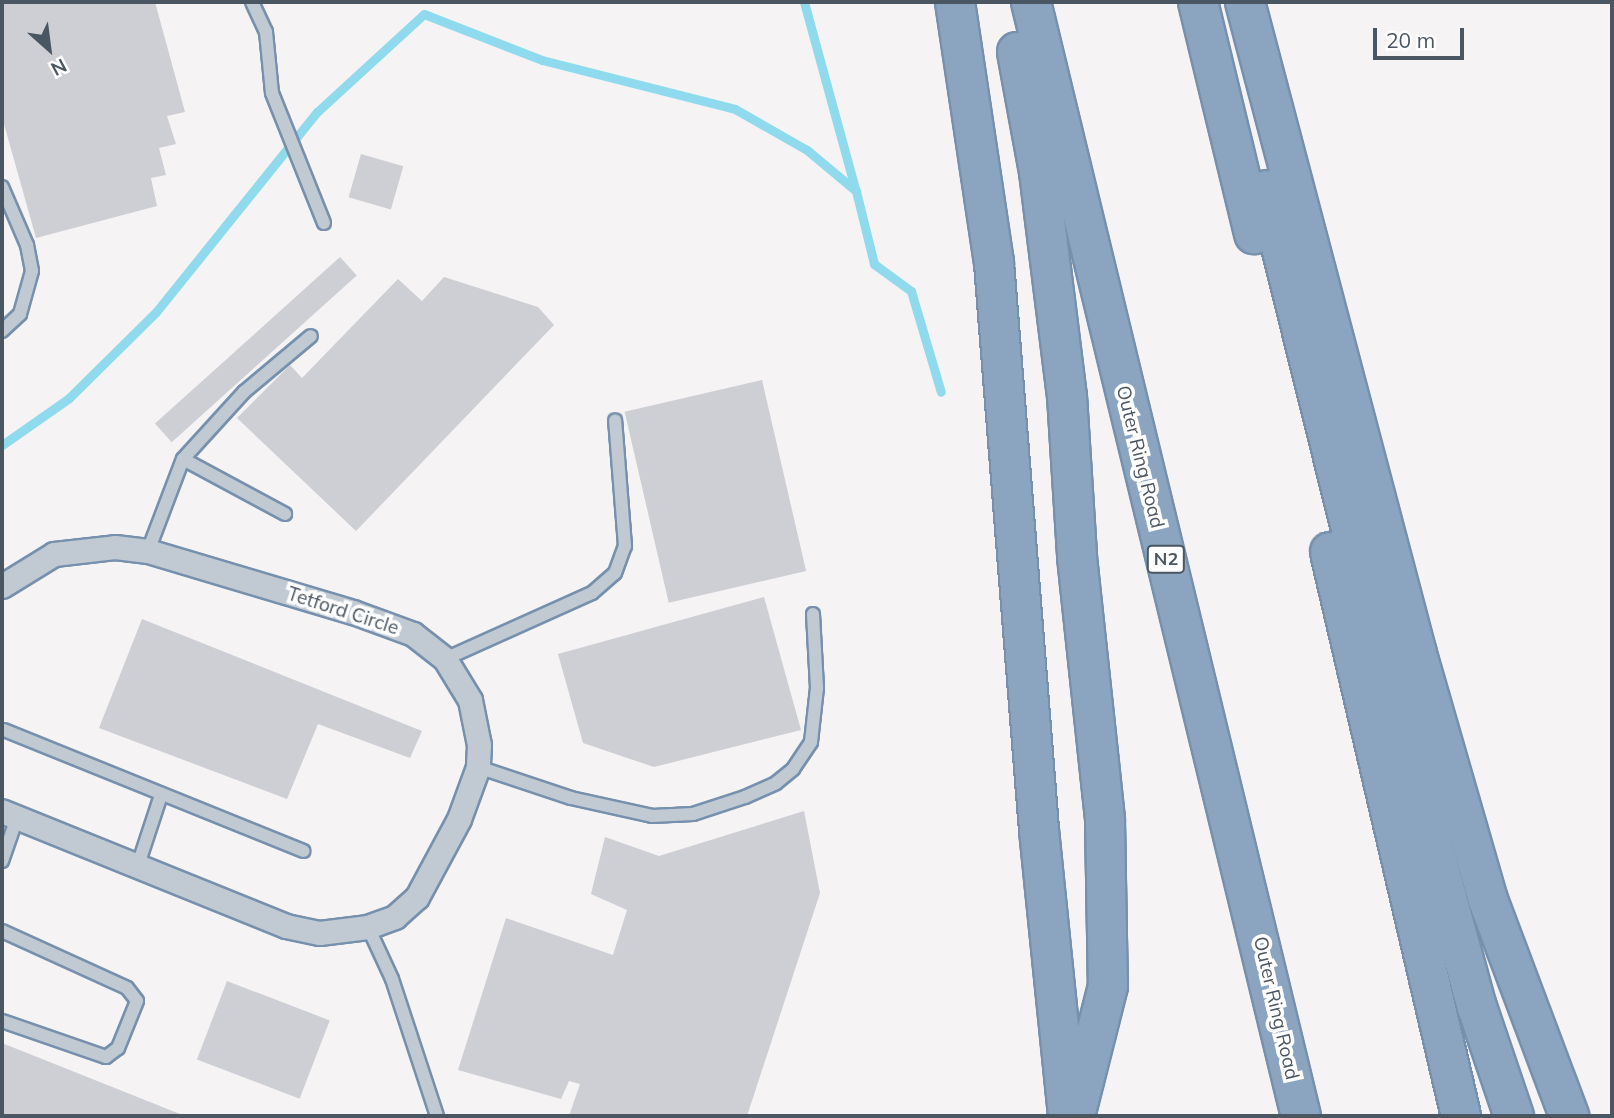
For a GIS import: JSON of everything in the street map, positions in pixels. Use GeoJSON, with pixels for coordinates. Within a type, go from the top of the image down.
{"type":"FeatureCollection","features":[{"type":"Feature","properties":{"kind":"highway"},"geometry":{"type":"LineString","coordinates":[[955,2],[994,263],[1039,830],[1068,1116]]}},
{"type":"Feature","properties":{"kind":"highway"},"geometry":{"type":"LineString","coordinates":[[1008,2],[1039,172],[1067,396],[1077,557],[1105,821],[1108,986],[1075,1116]]}},
{"type":"Feature","properties":{"kind":"highway","name":"Outer Ring Road"},"geometry":{"type":"LineString","coordinates":[[1031,2],[1301,1116]]}},
{"type":"Feature","properties":{"kind":"highway"},"geometry":{"type":"LineString","coordinates":[[1198,2],[1461,1116]]}},
{"type":"Feature","properties":{"kind":"highway"},"geometry":{"type":"LineString","coordinates":[[1220,2],[1395,706],[1477,1007],[1514,1116]]}},
{"type":"Feature","properties":{"kind":"highway"},"geometry":{"type":"LineString","coordinates":[[1245,2],[1417,654],[1484,887],[1569,1116]]}},
{"type":"Feature","properties":{"kind":"street","name":"Tetford Circle"},"geometry":{"type":"LineString","coordinates":[[2,586],[31,564],[68,551],[148,551],[413,634],[444,659],[470,700],[479,745],[478,767],[459,819],[417,897],[395,917],[368,927],[319,933],[286,926],[10,815]]}},
{"type":"Feature","properties":{"kind":"lane"},"geometry":{"type":"LineString","coordinates":[[252,2],[266,32],[272,93],[324,223]]}},
{"type":"Feature","properties":{"kind":"lane"},"geometry":{"type":"LineString","coordinates":[[2,187],[27,245],[32,271],[20,314],[2,331]]}},
{"type":"Feature","properties":{"kind":"lane"},"geometry":{"type":"LineString","coordinates":[[148,551],[183,459],[244,392],[311,336]]}},
{"type":"Feature","properties":{"kind":"lane"},"geometry":{"type":"LineString","coordinates":[[444,659],[592,593],[615,573],[625,546],[615,420]]}},
{"type":"Feature","properties":{"kind":"lane"},"geometry":{"type":"LineString","coordinates":[[183,459],[285,514]]}},
{"type":"Feature","properties":{"kind":"lane"},"geometry":{"type":"LineString","coordinates":[[478,767],[571,798],[652,816],[693,814],[755,793],[793,769],[816,728],[813,614]]}},
{"type":"Feature","properties":{"kind":"lane"},"geometry":{"type":"LineString","coordinates":[[4,730],[304,851]]}},
{"type":"Feature","properties":{"kind":"lane"},"geometry":{"type":"LineString","coordinates":[[137,868],[160,795]]}},
{"type":"Feature","properties":{"kind":"lane"},"geometry":{"type":"LineString","coordinates":[[2,860],[10,815]]}},
{"type":"Feature","properties":{"kind":"lane"},"geometry":{"type":"LineString","coordinates":[[368,927],[392,979],[437,1116]]}},
{"type":"Feature","properties":{"kind":"lane"},"geometry":{"type":"LineString","coordinates":[[2,931],[127,988],[137,1001],[118,1048],[106,1057],[2,1021]]}},
{"type":"Feature","properties":{"kind":"building"},"geometry":{"type":"Polygon","coordinates":[[[2,2],[155,2],[185,112],[167,116],[176,144],[159,148],[166,175],[151,178],[157,206],[36,238],[2,117],[2,2]]]}},
{"type":"Feature","properties":{"kind":"building"},"geometry":{"type":"Polygon","coordinates":[[[361,154],[403,166],[391,209],[349,197],[361,154]]]}},
{"type":"Feature","properties":{"kind":"building"},"geometry":{"type":"Polygon","coordinates":[[[340,257],[357,276],[172,442],[155,424],[340,257]]]}},
{"type":"Feature","properties":{"kind":"building"},"geometry":{"type":"Polygon","coordinates":[[[444,277],[538,307],[554,325],[356,531],[237,418],[290,365],[302,378],[398,279],[422,301],[444,277]]]}},
{"type":"Feature","properties":{"kind":"building"},"geometry":{"type":"Polygon","coordinates":[[[762,380],[806,571],[669,603],[625,412],[762,380]]]}},
{"type":"Feature","properties":{"kind":"building"},"geometry":{"type":"Polygon","coordinates":[[[764,597],[801,730],[654,767],[583,743],[558,654],[764,597]]]}},
{"type":"Feature","properties":{"kind":"building"},"geometry":{"type":"Polygon","coordinates":[[[142,619],[422,731],[410,758],[318,724],[287,799],[99,728],[142,619]]]}},
{"type":"Feature","properties":{"kind":"building"},"geometry":{"type":"Polygon","coordinates":[[[804,811],[820,893],[747,1116],[569,1116],[580,1084],[569,1081],[561,1099],[458,1070],[506,918],[613,955],[627,910],[591,894],[605,837],[659,856],[804,811]]]}},
{"type":"Feature","properties":{"kind":"building"},"geometry":{"type":"Polygon","coordinates":[[[227,981],[330,1020],[300,1099],[197,1059],[227,981]]]}},
{"type":"Feature","properties":{"kind":"building"},"geometry":{"type":"Polygon","coordinates":[[[2,1043],[185,1116],[2,1116],[2,1043]]]}},
{"type":"Feature","properties":{"kind":"waterway"},"geometry":{"type":"LineString","coordinates":[[804,2],[855,189]]}},
{"type":"Feature","properties":{"kind":"waterway"},"geometry":{"type":"LineString","coordinates":[[2,445],[69,398],[156,312],[317,112],[424,14],[542,60],[735,109],[807,150],[856,191],[874,264],[911,291],[941,392]]}}]}
